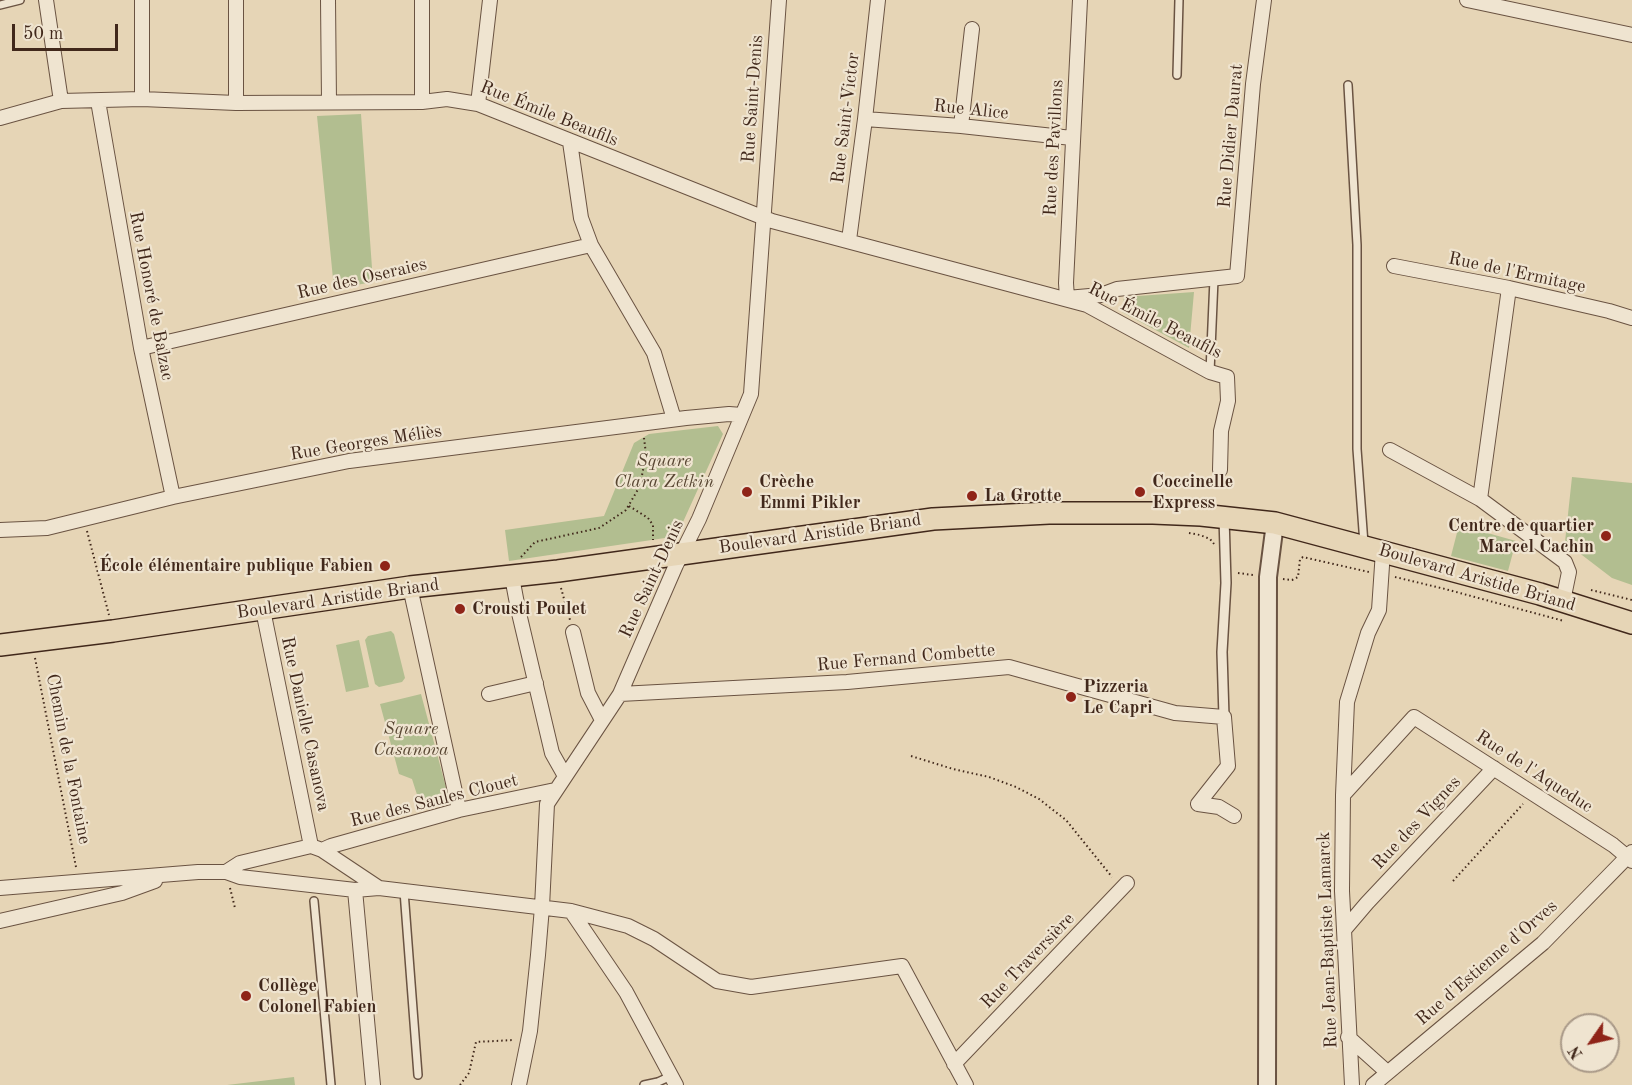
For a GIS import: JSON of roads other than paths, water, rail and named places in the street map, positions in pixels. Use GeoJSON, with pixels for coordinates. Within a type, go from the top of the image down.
{"type":"FeatureCollection","features":[{"type":"Feature","properties":{"kind":"main road","name":"Boulevard Aristide Briand"},"geometry":{"type":"LineString","coordinates":[[0,645],[113,632],[410,587],[558,571],[933,519],[1119,512],[1224,517],[1275,523],[1563,601],[1632,623]]}},
{"type":"Feature","properties":{"kind":"street"},"geometry":{"type":"LineString","coordinates":[[46,0],[61,101]]}},
{"type":"Feature","properties":{"kind":"street"},"geometry":{"type":"LineString","coordinates":[[142,0],[142,99]]}},
{"type":"Feature","properties":{"kind":"street"},"geometry":{"type":"LineString","coordinates":[[236,0],[236,103]]}},
{"type":"Feature","properties":{"kind":"street"},"geometry":{"type":"LineString","coordinates":[[328,0],[328,101]]}},
{"type":"Feature","properties":{"kind":"street"},"geometry":{"type":"LineString","coordinates":[[422,0],[422,102]]}},
{"type":"Feature","properties":{"kind":"street"},"geometry":{"type":"LineString","coordinates":[[478,104],[490,0]]}},
{"type":"Feature","properties":{"kind":"street","name":"Rue Saint-Denis"},"geometry":{"type":"LineString","coordinates":[[519,1085],[528,1039],[542,907],[547,804],[620,694],[682,552],[699,519],[751,394],[778,0]]}},
{"type":"Feature","properties":{"kind":"street","name":"Rue Saint-Victor"},"geometry":{"type":"LineString","coordinates":[[849,240],[878,0]]}},
{"type":"Feature","properties":{"kind":"street","name":"Rue des Pavillons"},"geometry":{"type":"LineString","coordinates":[[1066,298],[1080,0]]}},
{"type":"Feature","properties":{"kind":"street","name":"Rue Didier Daurat"},"geometry":{"type":"LineString","coordinates":[[1237,276],[1253,84],[1264,0]]}},
{"type":"Feature","properties":{"kind":"street"},"geometry":{"type":"LineString","coordinates":[[1467,0],[1632,35]]}},
{"type":"Feature","properties":{"kind":"street"},"geometry":{"type":"LineString","coordinates":[[961,126],[972,29]]}},
{"type":"Feature","properties":{"kind":"street","name":"Rue Émile Beaufils"},"geometry":{"type":"LineString","coordinates":[[0,118],[61,101],[142,99],[236,103],[422,102],[447,99],[478,104],[762,217],[1087,305],[1210,372],[1227,376],[1228,401],[1221,431],[1220,470]]}},
{"type":"Feature","properties":{"kind":"street","name":"Rue Honoré de Balzac"},"geometry":{"type":"LineString","coordinates":[[98,101],[141,348],[173,497]]}},
{"type":"Feature","properties":{"kind":"street","name":"Rue Alice"},"geometry":{"type":"LineString","coordinates":[[865,119],[961,126],[1072,138]]}},
{"type":"Feature","properties":{"kind":"street"},"geometry":{"type":"LineString","coordinates":[[570,142],[581,218],[591,245],[654,353],[674,419]]}},
{"type":"Feature","properties":{"kind":"street","name":"Rue des Oseraies"},"geometry":{"type":"LineString","coordinates":[[141,348],[591,245]]}},
{"type":"Feature","properties":{"kind":"street","name":"Rue de l'Ermitage"},"geometry":{"type":"LineString","coordinates":[[1394,266],[1509,288],[1632,318]]}},
{"type":"Feature","properties":{"kind":"street","name":"Rue Émile Beaufils"},"geometry":{"type":"LineString","coordinates":[[1066,298],[1101,295],[1117,289],[1237,276]]}},
{"type":"Feature","properties":{"kind":"street"},"geometry":{"type":"LineString","coordinates":[[1480,499],[1509,288]]}},
{"type":"Feature","properties":{"kind":"street","name":"Rue Georges Méliès"},"geometry":{"type":"LineString","coordinates":[[0,530],[47,528],[173,497],[349,461],[674,419],[729,414],[742,416]]}},
{"type":"Feature","properties":{"kind":"street"},"geometry":{"type":"LineString","coordinates":[[1390,450],[1480,499],[1565,562],[1569,572],[1563,601]]}},
{"type":"Feature","properties":{"kind":"street"},"geometry":{"type":"LineString","coordinates":[[1224,517],[1225,572],[1222,652],[1228,766],[1198,804],[1220,807],[1234,816]]}},
{"type":"Feature","properties":{"kind":"street"},"geometry":{"type":"LineString","coordinates":[[1267,1085],[1268,577],[1275,523]]}},
{"type":"Feature","properties":{"kind":"street","name":"Rue Jean-Baptiste Lamarck"},"geometry":{"type":"LineString","coordinates":[[1352,1085],[1342,891],[1343,795],[1347,702],[1368,633],[1379,610],[1382,574],[1374,549]]}},
{"type":"Feature","properties":{"kind":"street"},"geometry":{"type":"LineString","coordinates":[[509,577],[552,753],[565,776]]}},
{"type":"Feature","properties":{"kind":"street"},"geometry":{"type":"LineString","coordinates":[[410,587],[459,810]]}},
{"type":"Feature","properties":{"kind":"street","name":"Rue Danielle Casanova"},"geometry":{"type":"LineString","coordinates":[[263,610],[317,848]]}},
{"type":"Feature","properties":{"kind":"street"},"geometry":{"type":"LineString","coordinates":[[573,632],[588,693],[602,720]]}},
{"type":"Feature","properties":{"kind":"street","name":"Rue Fernand Combette"},"geometry":{"type":"LineString","coordinates":[[620,694],[848,682],[1009,667],[1175,713],[1224,717]]}},
{"type":"Feature","properties":{"kind":"street"},"geometry":{"type":"LineString","coordinates":[[489,694],[536,683]]}},
{"type":"Feature","properties":{"kind":"street","name":"Rue de l'Aqueduc"},"geometry":{"type":"LineString","coordinates":[[1343,795],[1414,717],[1630,857]]}},
{"type":"Feature","properties":{"kind":"street","name":"Rue des Vignes"},"geometry":{"type":"LineString","coordinates":[[1344,930],[1494,768]]}},
{"type":"Feature","properties":{"kind":"street","name":"Rue des Saules Clouet"},"geometry":{"type":"LineString","coordinates":[[235,871],[459,810],[555,790]]}},
{"type":"Feature","properties":{"kind":"street"},"geometry":{"type":"LineString","coordinates":[[317,848],[379,888]]}},
{"type":"Feature","properties":{"kind":"street","name":"Rue d'Estienne d'Orves"},"geometry":{"type":"LineString","coordinates":[[1373,1085],[1543,943],[1630,857]]}},
{"type":"Feature","properties":{"kind":"street"},"geometry":{"type":"LineString","coordinates":[[0,888],[235,871],[355,890],[379,888],[571,911],[628,926],[654,939],[717,981],[751,987],[902,966],[966,1085]]}},
{"type":"Feature","properties":{"kind":"street"},"geometry":{"type":"LineString","coordinates":[[0,921],[122,893],[172,875]]}},
{"type":"Feature","properties":{"kind":"street","name":"Rue Traversière"},"geometry":{"type":"LineString","coordinates":[[954,1064],[1124,886]]}},
{"type":"Feature","properties":{"kind":"street"},"geometry":{"type":"LineString","coordinates":[[355,890],[373,1085]]}},
{"type":"Feature","properties":{"kind":"street"},"geometry":{"type":"LineString","coordinates":[[1342,891],[1367,903]]}},
{"type":"Feature","properties":{"kind":"street"},"geometry":{"type":"LineString","coordinates":[[571,911],[626,992],[673,1080]]}},
{"type":"Feature","properties":{"kind":"street"},"geometry":{"type":"LineString","coordinates":[[1348,1037],[1387,1072]]}},
{"type":"Feature","properties":{"kind":"lane"},"geometry":{"type":"LineString","coordinates":[[0,5],[20,0]]}},
{"type":"Feature","properties":{"kind":"lane"},"geometry":{"type":"LineString","coordinates":[[1177,75],[1179,0]]}},
{"type":"Feature","properties":{"kind":"lane"},"geometry":{"type":"LineString","coordinates":[[1348,85],[1357,245],[1357,449],[1374,549]]}},
{"type":"Feature","properties":{"kind":"lane"},"geometry":{"type":"LineString","coordinates":[[1210,372],[1214,279]]}},
{"type":"Feature","properties":{"kind":"lane"},"geometry":{"type":"LineString","coordinates":[[404,891],[418,1075]]}},
{"type":"Feature","properties":{"kind":"lane"},"geometry":{"type":"LineString","coordinates":[[314,901],[331,1085]]}},
{"type":"Feature","properties":{"kind":"lane"},"geometry":{"type":"LineString","coordinates":[[644,1085],[673,1080]]}},
{"type":"Feature","properties":{"kind":"place","name":"Crèche Emmi Pikler"},"geometry":{"type":"Point","coordinates":[747,492]}},
{"type":"Feature","properties":{"kind":"place","name":"Coccinelle Express"},"geometry":{"type":"Point","coordinates":[1140,492]}},
{"type":"Feature","properties":{"kind":"place","name":"La Grotte"},"geometry":{"type":"Point","coordinates":[972,496]}},
{"type":"Feature","properties":{"kind":"place","name":"Centre de quartier Marcel Cachin"},"geometry":{"type":"Point","coordinates":[1606,536]}},
{"type":"Feature","properties":{"kind":"place","name":"École élémentaire publique Fabien"},"geometry":{"type":"Point","coordinates":[385,566]}},
{"type":"Feature","properties":{"kind":"place","name":"Crousti Poulet"},"geometry":{"type":"Point","coordinates":[460,609]}},
{"type":"Feature","properties":{"kind":"place","name":"Pizzeria Le Capri"},"geometry":{"type":"Point","coordinates":[1071,697]}},
{"type":"Feature","properties":{"kind":"place","name":"Collège Colonel Fabien"},"geometry":{"type":"Point","coordinates":[246,996]}},
{"type":"Feature","properties":{"kind":"park label","name":"Square Clara Zetkin"},"geometry":{"type":"Point","coordinates":[664,471]}},
{"type":"Feature","properties":{"kind":"park label","name":"Square Casanova"},"geometry":{"type":"Point","coordinates":[411,739]}}]}
